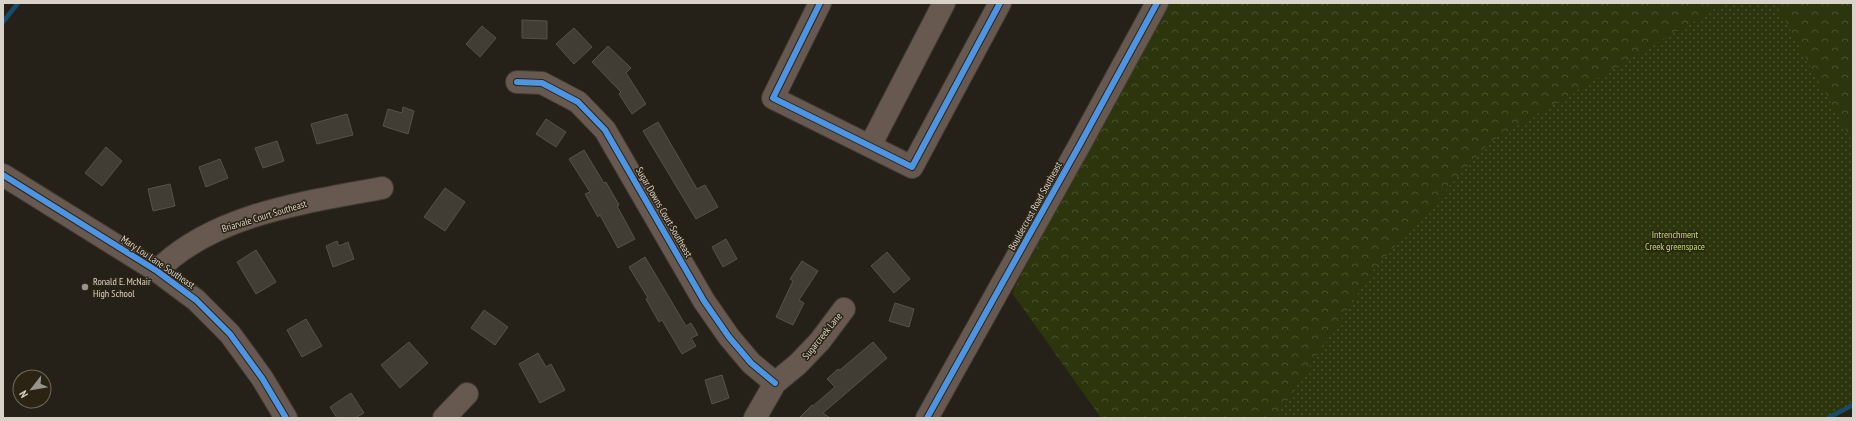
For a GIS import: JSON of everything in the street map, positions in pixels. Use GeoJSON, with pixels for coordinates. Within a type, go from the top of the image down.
{"type":"FeatureCollection","features":[{"type":"Feature","properties":{"kind":"street"},"geometry":{"type":"LineString","coordinates":[[820,3],[773,98],[912,167],[1000,3]]}},
{"type":"Feature","properties":{"kind":"street"},"geometry":{"type":"LineString","coordinates":[[870,146],[944,3]]}},
{"type":"Feature","properties":{"kind":"street","name":"Bouldercrest Road Southeast"},"geometry":{"type":"LineString","coordinates":[[927,418],[1050,200],[1158,3]]}},
{"type":"Feature","properties":{"kind":"street","name":"Sugar Downs Court Southeast"},"geometry":{"type":"LineString","coordinates":[[517,82],[542,83],[578,102],[605,130],[704,301],[729,337],[751,363],[775,383]]}},
{"type":"Feature","properties":{"kind":"street","name":"Mary Lou Lane Southeast"},"geometry":{"type":"LineString","coordinates":[[3,175],[157,271],[196,300],[230,334],[262,378],[286,418]]}},
{"type":"Feature","properties":{"kind":"street","name":"Briarvale Court Southeast"},"geometry":{"type":"LineString","coordinates":[[157,271],[187,246],[220,229],[257,216],[311,202],[382,188]]}},
{"type":"Feature","properties":{"kind":"street","name":"Sugarcreek Lane"},"geometry":{"type":"LineString","coordinates":[[755,418],[775,383],[798,364],[815,347],[844,309]]}},
{"type":"Feature","properties":{"kind":"street"},"geometry":{"type":"LineString","coordinates":[[444,418],[467,394]]}},
{"type":"Feature","properties":{"kind":"green space"},"geometry":{"type":"Polygon","coordinates":[[[1167,3],[1853,3],[1853,386],[1808,418],[1101,418],[1012,293],[1092,136],[1167,3]]]}},
{"type":"Feature","properties":{"kind":"green space","name":"Intrenchment Creek greenspace"},"geometry":{"type":"Polygon","coordinates":[[[1725,3],[1775,3],[1853,143],[1853,405],[1828,418],[1276,418],[1375,268],[1490,142],[1725,3]]]}},
{"type":"Feature","properties":{"kind":"building"},"geometry":{"type":"Polygon","coordinates":[[[522,20],[547,21],[547,39],[522,38],[522,20]]]}},
{"type":"Feature","properties":{"kind":"building"},"geometry":{"type":"Polygon","coordinates":[[[482,26],[496,38],[480,57],[466,44],[482,26]]]}},
{"type":"Feature","properties":{"kind":"building"},"geometry":{"type":"Polygon","coordinates":[[[574,28],[592,47],[574,64],[556,44],[574,28]]]}},
{"type":"Feature","properties":{"kind":"building"},"geometry":{"type":"Polygon","coordinates":[[[608,46],[631,68],[626,73],[646,104],[632,114],[619,94],[621,92],[592,62],[608,46]]]}},
{"type":"Feature","properties":{"kind":"building"},"geometry":{"type":"Polygon","coordinates":[[[403,107],[414,111],[408,134],[383,126],[388,109],[402,113],[403,107]]]}},
{"type":"Feature","properties":{"kind":"building"},"geometry":{"type":"Polygon","coordinates":[[[347,114],[353,135],[317,144],[311,124],[347,114]]]}},
{"type":"Feature","properties":{"kind":"building"},"geometry":{"type":"Polygon","coordinates":[[[546,119],[566,132],[556,147],[536,134],[546,119]]]}},
{"type":"Feature","properties":{"kind":"building"},"geometry":{"type":"Polygon","coordinates":[[[658,122],[697,189],[705,185],[718,207],[696,219],[643,131],[658,122]]]}},
{"type":"Feature","properties":{"kind":"building"},"geometry":{"type":"Polygon","coordinates":[[[277,141],[284,161],[263,168],[255,148],[277,141]]]}},
{"type":"Feature","properties":{"kind":"building"},"geometry":{"type":"Polygon","coordinates":[[[106,147],[122,161],[102,186],[85,173],[106,147]]]}},
{"type":"Feature","properties":{"kind":"building"},"geometry":{"type":"Polygon","coordinates":[[[584,150],[604,183],[606,182],[635,239],[618,248],[600,215],[598,217],[585,194],[590,192],[569,159],[584,150]]]}},
{"type":"Feature","properties":{"kind":"building"},"geometry":{"type":"Polygon","coordinates":[[[220,159],[228,178],[206,187],[199,167],[220,159]]]}},
{"type":"Feature","properties":{"kind":"building"},"geometry":{"type":"Polygon","coordinates":[[[170,184],[175,206],[153,211],[148,189],[170,184]]]}},
{"type":"Feature","properties":{"kind":"building"},"geometry":{"type":"Polygon","coordinates":[[[445,188],[465,202],[445,231],[424,217],[445,188]]]}},
{"type":"Feature","properties":{"kind":"building"},"geometry":{"type":"Polygon","coordinates":[[[726,239],[737,259],[723,267],[712,247],[726,239]]]}},
{"type":"Feature","properties":{"kind":"building"},"geometry":{"type":"Polygon","coordinates":[[[337,241],[339,246],[348,242],[354,259],[333,267],[326,246],[337,241]]]}},
{"type":"Feature","properties":{"kind":"building"},"geometry":{"type":"Polygon","coordinates":[[[256,250],[276,282],[256,294],[237,262],[256,250]]]}},
{"type":"Feature","properties":{"kind":"building"},"geometry":{"type":"Polygon","coordinates":[[[887,252],[910,279],[894,293],[871,266],[887,252]]]}},
{"type":"Feature","properties":{"kind":"building"},"geometry":{"type":"Polygon","coordinates":[[[645,257],[686,326],[691,323],[698,335],[691,338],[696,346],[682,354],[662,320],[659,322],[646,299],[648,298],[629,267],[645,257]]]}},
{"type":"Feature","properties":{"kind":"building"},"geometry":{"type":"Polygon","coordinates":[[[802,261],[818,271],[799,300],[804,303],[793,325],[776,317],[793,281],[790,279],[802,261]]]}},
{"type":"Feature","properties":{"kind":"building"},"geometry":{"type":"Polygon","coordinates":[[[895,303],[914,309],[909,327],[889,321],[895,303]]]}},
{"type":"Feature","properties":{"kind":"building"},"geometry":{"type":"Polygon","coordinates":[[[484,310],[508,327],[495,345],[471,328],[484,310]]]}},
{"type":"Feature","properties":{"kind":"building"},"geometry":{"type":"Polygon","coordinates":[[[306,319],[322,346],[302,357],[287,330],[306,319]]]}},
{"type":"Feature","properties":{"kind":"building"},"geometry":{"type":"Polygon","coordinates":[[[409,342],[428,363],[400,388],[381,365],[409,342]]]}},
{"type":"Feature","properties":{"kind":"building"},"geometry":{"type":"Polygon","coordinates":[[[873,342],[887,358],[823,413],[830,418],[799,418],[812,405],[813,406],[835,387],[827,379],[873,342]]]}},
{"type":"Feature","properties":{"kind":"building"},"geometry":{"type":"Polygon","coordinates":[[[538,353],[546,367],[551,364],[565,390],[540,403],[519,364],[538,353]]]}},
{"type":"Feature","properties":{"kind":"building"},"geometry":{"type":"Polygon","coordinates":[[[722,375],[729,398],[712,404],[705,380],[722,375]]]}},
{"type":"Feature","properties":{"kind":"building"},"geometry":{"type":"Polygon","coordinates":[[[351,393],[364,413],[355,418],[337,418],[330,407],[351,393]]]}},
{"type":"Feature","properties":{"kind":"waterway"},"geometry":{"type":"LineString","coordinates":[[3,22],[18,3]]}},
{"type":"Feature","properties":{"kind":"waterway"},"geometry":{"type":"LineString","coordinates":[[1828,418],[1853,405]]}},
{"type":"Feature","properties":{"kind":"cycle path"},"geometry":{"type":"LineString","coordinates":[[820,3],[773,98],[912,167],[1000,3]]}},
{"type":"Feature","properties":{"kind":"cycle path"},"geometry":{"type":"LineString","coordinates":[[927,418],[1157,3]]}},
{"type":"Feature","properties":{"kind":"cycle path"},"geometry":{"type":"LineString","coordinates":[[517,82],[542,83],[578,102],[605,130],[704,301],[729,337],[751,363],[775,383]]}},
{"type":"Feature","properties":{"kind":"cycle path"},"geometry":{"type":"LineString","coordinates":[[3,175],[157,271],[196,300],[230,334],[262,378],[286,418]]}},
{"type":"Feature","properties":{"kind":"place","name":"Ronald E. McNair High School"},"geometry":{"type":"Point","coordinates":[85,287]}}]}
